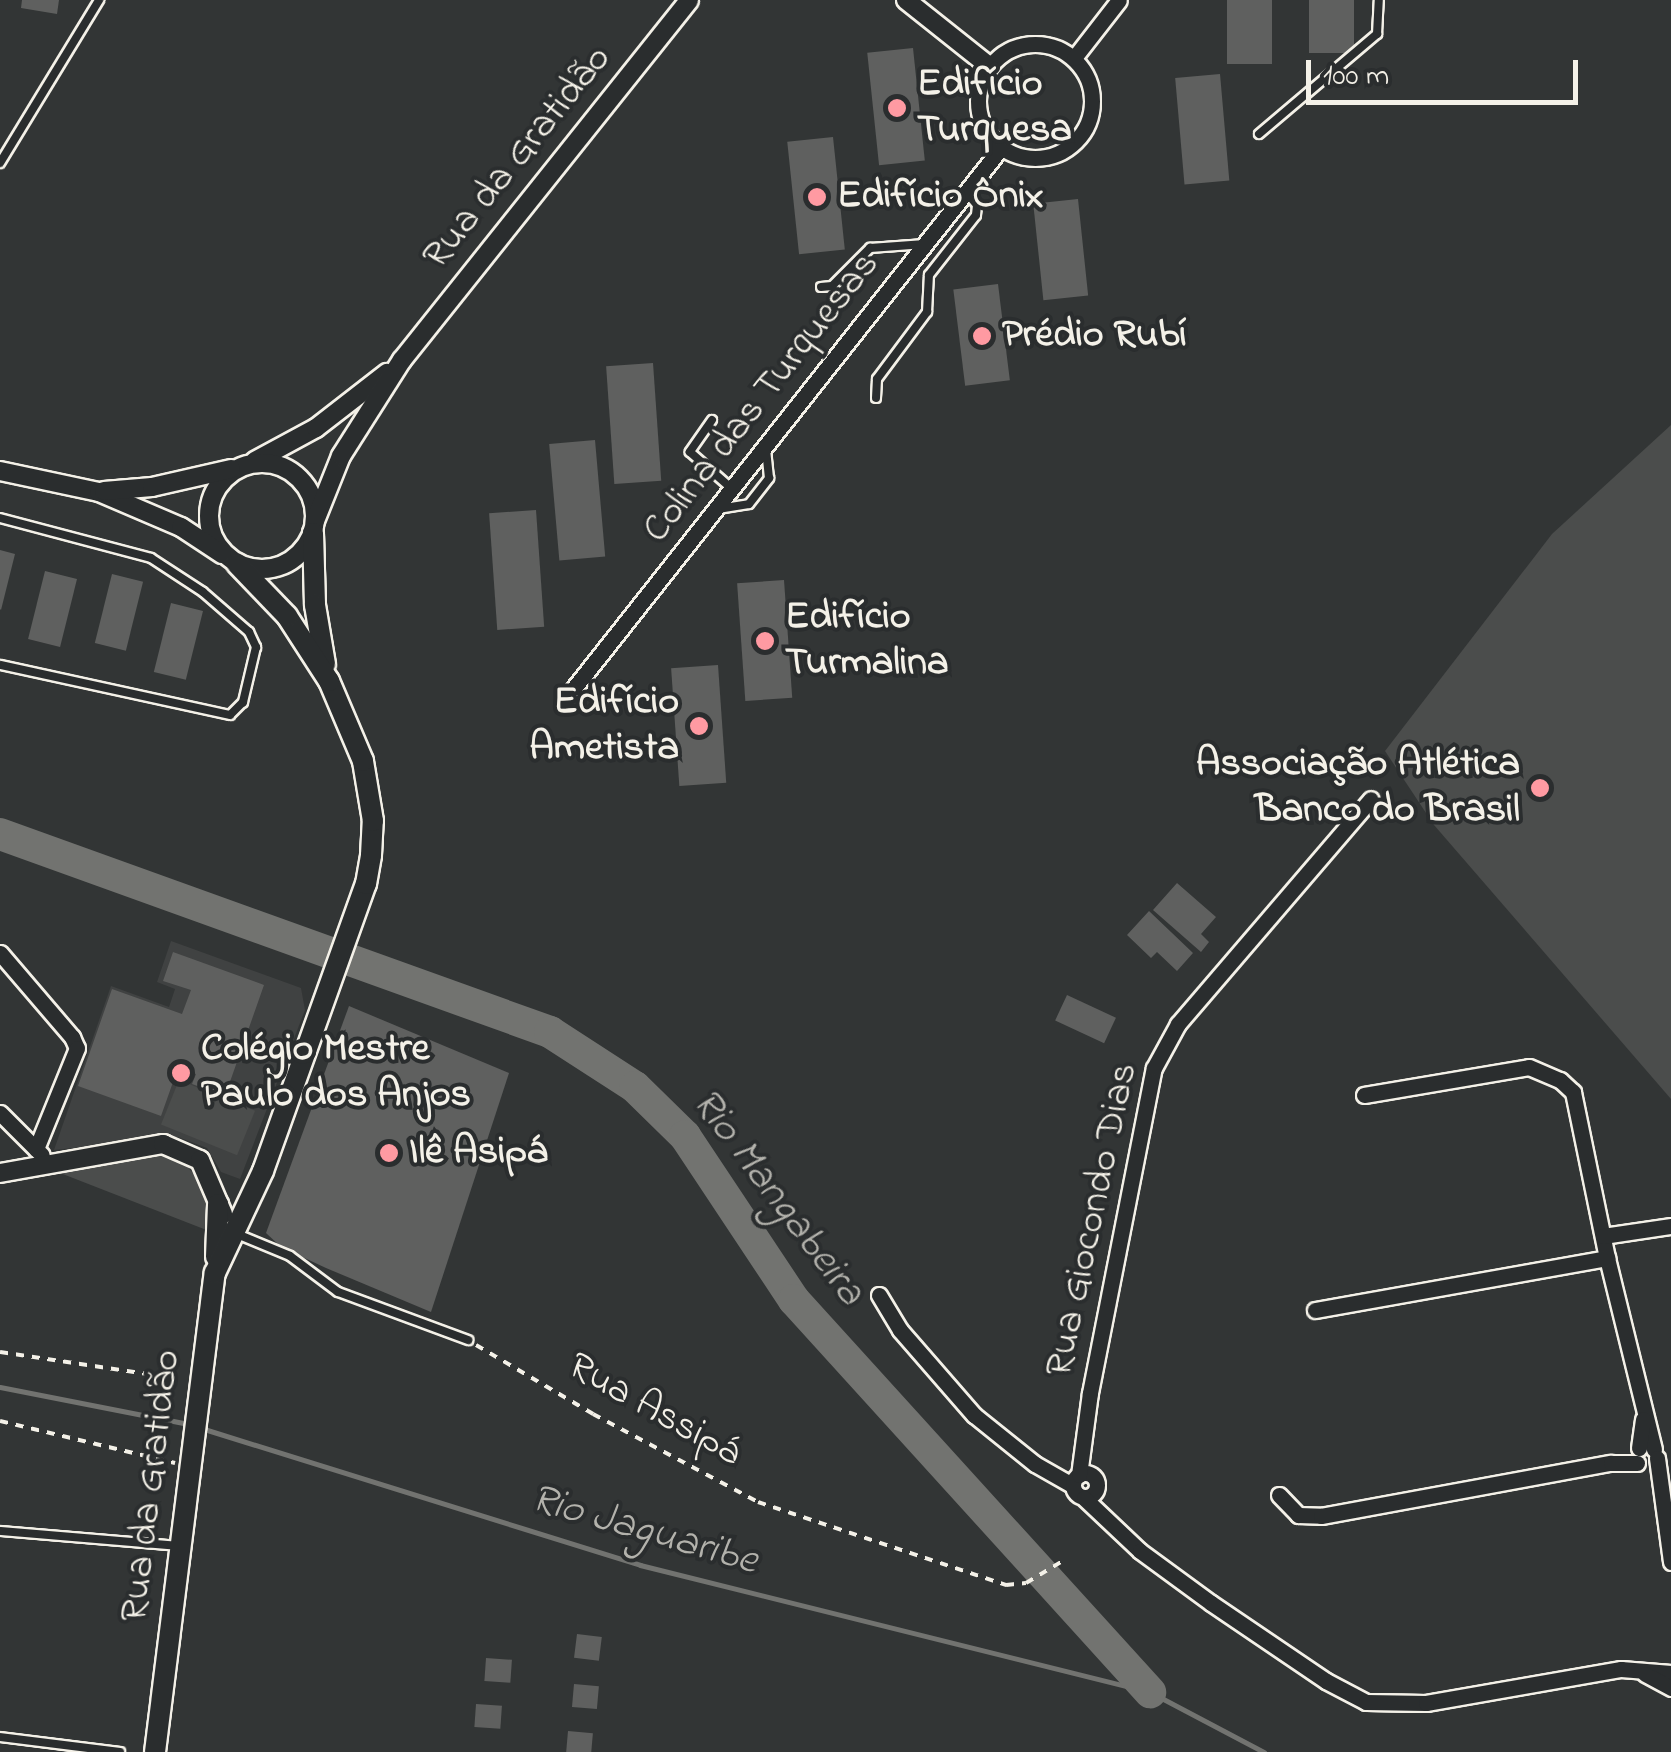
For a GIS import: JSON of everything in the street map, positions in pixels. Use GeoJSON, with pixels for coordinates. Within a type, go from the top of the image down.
{"type":"FeatureCollection","features":[{"type":"Feature","properties":{"kind":"main road","name":"Rua da Gratidão"},"geometry":{"type":"LineString","coordinates":[[314,527],[315,604],[329,680]]}},
{"type":"Feature","properties":{"kind":"main road","name":"Rua da Gratidão"},"geometry":{"type":"LineString","coordinates":[[155,1752],[178,1546],[216,1274],[263,1171],[366,884],[373,821],[363,761],[329,680],[287,616],[233,561]]}},
{"type":"Feature","properties":{"kind":"main road"},"geometry":{"type":"LineString","coordinates":[[216,1274],[218,1204]]}},
{"type":"Feature","properties":{"kind":"street","name":"Rua da Gratidão"},"geometry":{"type":"LineString","coordinates":[[314,527],[341,456],[402,360],[689,0]]}},
{"type":"Feature","properties":{"kind":"street"},"geometry":{"type":"LineString","coordinates":[[906,0],[988,66]]}},
{"type":"Feature","properties":{"kind":"street"},"geometry":{"type":"LineString","coordinates":[[1074,58],[1120,0]]}},
{"type":"Feature","properties":{"kind":"street"},"geometry":{"type":"LineString","coordinates":[[1020,45],[1058,48],[1074,58],[1092,92],[1085,130],[1056,155],[1037,159],[1001,148],[990,138],[978,110],[977,94],[988,66],[1020,45]]}},
{"type":"Feature","properties":{"kind":"street","name":"Colina das Turquesas"},"geometry":{"type":"LineString","coordinates":[[574,688],[1001,148]]}},
{"type":"Feature","properties":{"kind":"street","name":"Rua da Gratidão"},"geometry":{"type":"LineString","coordinates":[[244,466],[316,428],[402,360]]}},
{"type":"Feature","properties":{"kind":"street"},"geometry":{"type":"LineString","coordinates":[[0,471],[99,492],[181,528],[233,561],[267,570],[295,558],[314,527],[310,492],[290,471],[276,465],[244,466],[152,487],[99,492]]}},
{"type":"Feature","properties":{"kind":"street"},"geometry":{"type":"LineString","coordinates":[[233,561],[216,545],[209,510],[214,492],[244,466]]}},
{"type":"Feature","properties":{"kind":"street","name":"Rua Giocondo Dias"},"geometry":{"type":"LineString","coordinates":[[1371,799],[1164,1044],[1140,1121],[1086,1430],[1086,1485],[1110,1522],[1140,1550],[1326,1682],[1366,1702],[1416,1704],[1601,1672],[1671,1676]]}},
{"type":"Feature","properties":{"kind":"street"},"geometry":{"type":"LineString","coordinates":[[0,953],[72,1037],[77,1048],[42,1155]]}},
{"type":"Feature","properties":{"kind":"street"},"geometry":{"type":"LineString","coordinates":[[1364,1095],[1529,1067],[1560,1080],[1573,1092],[1644,1410],[1645,1456],[1659,1497],[1671,1562]]}},
{"type":"Feature","properties":{"kind":"street"},"geometry":{"type":"LineString","coordinates":[[0,1114],[42,1155]]}},
{"type":"Feature","properties":{"kind":"street"},"geometry":{"type":"LineString","coordinates":[[0,1173],[42,1155],[143,1145],[175,1147],[200,1160],[211,1176],[218,1204],[233,1232]]}},
{"type":"Feature","properties":{"kind":"street"},"geometry":{"type":"LineString","coordinates":[[1603,1236],[1671,1226]]}},
{"type":"Feature","properties":{"kind":"street"},"geometry":{"type":"LineString","coordinates":[[1315,1310],[1607,1258]]}},
{"type":"Feature","properties":{"kind":"street"},"geometry":{"type":"LineString","coordinates":[[879,1294],[900,1330],[974,1415],[1035,1464],[1086,1485]]}},
{"type":"Feature","properties":{"kind":"street"},"geometry":{"type":"LineString","coordinates":[[1278,1495],[1298,1515],[1322,1516],[1645,1456]]}},
{"type":"Feature","properties":{"kind":"street"},"geometry":{"type":"LineString","coordinates":[[1641,1672],[1671,1688],[1671,1676]]}},
{"type":"Feature","properties":{"kind":"lane"},"geometry":{"type":"LineString","coordinates":[[0,163],[99,0]]}},
{"type":"Feature","properties":{"kind":"lane"},"geometry":{"type":"LineString","coordinates":[[1259,134],[1378,34],[1379,0]]}},
{"type":"Feature","properties":{"kind":"lane"},"geometry":{"type":"LineString","coordinates":[[876,398],[876,379],[926,312],[926,282],[976,215],[977,205],[966,192]]}},
{"type":"Feature","properties":{"kind":"lane"},"geometry":{"type":"LineString","coordinates":[[821,287],[832,286],[870,248],[926,243],[945,255]]}},
{"type":"Feature","properties":{"kind":"lane"},"geometry":{"type":"LineString","coordinates":[[712,420],[690,452],[731,488]]}},
{"type":"Feature","properties":{"kind":"lane"},"geometry":{"type":"LineString","coordinates":[[714,510],[750,504],[770,478],[765,445]]}},
{"type":"Feature","properties":{"kind":"lane"},"geometry":{"type":"LineString","coordinates":[[0,518],[152,558],[203,592],[249,632],[256,647],[243,702],[230,714],[0,665]]}},
{"type":"Feature","properties":{"kind":"lane"},"geometry":{"type":"LineString","coordinates":[[233,1232],[290,1256],[338,1292],[468,1340]]}},
{"type":"Feature","properties":{"kind":"lane"},"geometry":{"type":"LineString","coordinates":[[0,1530],[178,1546]]}},
{"type":"Feature","properties":{"kind":"lane"},"geometry":{"type":"LineString","coordinates":[[0,1737],[120,1752]]}},
{"type":"Feature","properties":{"kind":"path","name":"Rua Assipá"},"geometry":{"type":"LineString","coordinates":[[468,1340],[593,1414],[758,1502],[1006,1584],[1031,1580],[1058,1563]]}},
{"type":"Feature","properties":{"kind":"path"},"geometry":{"type":"LineString","coordinates":[[0,1352],[174,1378]]}},
{"type":"Feature","properties":{"kind":"path"},"geometry":{"type":"LineString","coordinates":[[0,1421],[190,1462]]}},
{"type":"Feature","properties":{"kind":"shaded area","name":"Associação Atlética Banco do Brasil"},"geometry":{"type":"Polygon","coordinates":[[[1671,425],[1671,1099],[1434,825],[1385,751],[1552,534],[1671,425]]]}},
{"type":"Feature","properties":{"kind":"shaded area","name":"Colégio Mestre Paulo dos Anjos"},"geometry":{"type":"Polygon","coordinates":[[[171,941],[301,988],[305,1010],[240,1179],[221,1172],[207,1148],[178,1137],[54,1150],[111,986],[169,1007],[175,989],[157,982],[171,941]]]}},
{"type":"Feature","properties":{"kind":"shaded area"},"geometry":{"type":"Polygon","coordinates":[[[179,1080],[255,1111],[237,1155],[161,1125],[179,1080]]]}},
{"type":"Feature","properties":{"kind":"shaded area"},"geometry":{"type":"Polygon","coordinates":[[[163,1152],[182,1160],[207,1190],[209,1231],[55,1171],[163,1152]]]}},
{"type":"Feature","properties":{"kind":"building"},"geometry":{"type":"Polygon","coordinates":[[[22,0],[59,0],[57,14],[21,8],[22,0]]]}},
{"type":"Feature","properties":{"kind":"building"},"geometry":{"type":"Polygon","coordinates":[[[1227,0],[1272,0],[1272,64],[1227,64],[1227,0]]]}},
{"type":"Feature","properties":{"kind":"building"},"geometry":{"type":"Polygon","coordinates":[[[1309,0],[1354,0],[1354,53],[1309,53],[1309,0]]]}},
{"type":"Feature","properties":{"kind":"building","name":"Edifício Turquesa"},"geometry":{"type":"Polygon","coordinates":[[[913,48],[925,160],[879,165],[867,53],[913,48]]]}},
{"type":"Feature","properties":{"kind":"building"},"geometry":{"type":"Polygon","coordinates":[[[1220,74],[1229,181],[1184,185],[1175,78],[1220,74]]]}},
{"type":"Feature","properties":{"kind":"building","name":"Edifício Ônix"},"geometry":{"type":"Polygon","coordinates":[[[833,137],[845,249],[799,254],[787,142],[833,137]]]}},
{"type":"Feature","properties":{"kind":"building"},"geometry":{"type":"Polygon","coordinates":[[[1078,199],[1088,295],[1043,300],[1033,204],[1078,199]]]}},
{"type":"Feature","properties":{"kind":"building","name":"Prédio Rubí"},"geometry":{"type":"Polygon","coordinates":[[[998,284],[1010,380],[965,386],[953,289],[998,284]]]}},
{"type":"Feature","properties":{"kind":"building"},"geometry":{"type":"Polygon","coordinates":[[[653,363],[661,481],[614,484],[606,366],[653,363]]]}},
{"type":"Feature","properties":{"kind":"building"},"geometry":{"type":"Polygon","coordinates":[[[595,440],[605,557],[559,561],[549,444],[595,440]]]}},
{"type":"Feature","properties":{"kind":"building"},"geometry":{"type":"Polygon","coordinates":[[[536,510],[544,627],[497,630],[489,513],[536,510]]]}},
{"type":"Feature","properties":{"kind":"building"},"geometry":{"type":"Polygon","coordinates":[[[0,550],[15,554],[1,610],[0,609],[0,550]]]}},
{"type":"Feature","properties":{"kind":"building"},"geometry":{"type":"Polygon","coordinates":[[[45,571],[77,579],[60,647],[28,639],[45,571]]]}},
{"type":"Feature","properties":{"kind":"building"},"geometry":{"type":"Polygon","coordinates":[[[112,574],[143,582],[126,651],[95,643],[112,574]]]}},
{"type":"Feature","properties":{"kind":"building","name":"Edifício Turmalina"},"geometry":{"type":"Polygon","coordinates":[[[784,580],[792,698],[745,701],[737,583],[784,580]]]}},
{"type":"Feature","properties":{"kind":"building"},"geometry":{"type":"Polygon","coordinates":[[[171,603],[203,611],[186,680],[154,672],[171,603]]]}},
{"type":"Feature","properties":{"kind":"building","name":"Edifício Ametista"},"geometry":{"type":"Polygon","coordinates":[[[718,665],[726,783],[679,786],[671,668],[718,665]]]}},
{"type":"Feature","properties":{"kind":"building"},"geometry":{"type":"Polygon","coordinates":[[[1177,883],[1216,917],[1201,934],[1209,942],[1201,952],[1153,910],[1177,883]]]}},
{"type":"Feature","properties":{"kind":"building"},"geometry":{"type":"Polygon","coordinates":[[[1149,911],[1193,953],[1177,971],[1157,952],[1151,958],[1127,935],[1149,911]]]}},
{"type":"Feature","properties":{"kind":"building"},"geometry":{"type":"Polygon","coordinates":[[[173,952],[264,985],[225,1096],[192,1084],[196,1074],[178,1068],[161,1116],[78,1086],[112,989],[182,1014],[191,990],[163,981],[173,952]]]}},
{"type":"Feature","properties":{"kind":"building"},"geometry":{"type":"Polygon","coordinates":[[[1067,995],[1116,1018],[1104,1043],[1055,1020],[1067,995]]]}},
{"type":"Feature","properties":{"kind":"building","name":"Ilê Asipá"},"geometry":{"type":"Polygon","coordinates":[[[349,1006],[509,1073],[431,1312],[281,1247],[266,1233],[349,1006]]]}},
{"type":"Feature","properties":{"kind":"building"},"geometry":{"type":"Polygon","coordinates":[[[577,1634],[602,1637],[599,1661],[574,1658],[577,1634]]]}},
{"type":"Feature","properties":{"kind":"building"},"geometry":{"type":"Polygon","coordinates":[[[486,1658],[512,1660],[510,1683],[484,1681],[486,1658]]]}},
{"type":"Feature","properties":{"kind":"building"},"geometry":{"type":"Polygon","coordinates":[[[574,1684],[599,1686],[597,1709],[572,1707],[574,1684]]]}},
{"type":"Feature","properties":{"kind":"building"},"geometry":{"type":"Polygon","coordinates":[[[476,1704],[502,1706],[500,1729],[474,1727],[476,1704]]]}},
{"type":"Feature","properties":{"kind":"building"},"geometry":{"type":"Polygon","coordinates":[[[568,1731],[593,1733],[591,1752],[566,1752],[568,1731]]]}},
{"type":"Feature","properties":{"kind":"waterway","name":"Rio Mangabeira"},"geometry":{"type":"LineString","coordinates":[[0,834],[550,1032],[635,1087],[685,1136],[794,1300],[1150,1692]]}},
{"type":"Feature","properties":{"kind":"waterway","name":"Rio Jaguaribe"},"geometry":{"type":"LineString","coordinates":[[0,1387],[188,1424]]}},
{"type":"Feature","properties":{"kind":"waterway","name":"Rio Jaguaribe"},"geometry":{"type":"LineString","coordinates":[[204,1429],[640,1565],[1150,1692],[1264,1752]]}},
{"type":"Feature","properties":{"kind":"place","name":"Edifício Turquesa"},"geometry":{"type":"Point","coordinates":[897,108]}},
{"type":"Feature","properties":{"kind":"place","name":"Edifício Ônix"},"geometry":{"type":"Point","coordinates":[817,197]}},
{"type":"Feature","properties":{"kind":"place","name":"Prédio Rubí"},"geometry":{"type":"Point","coordinates":[982,336]}},
{"type":"Feature","properties":{"kind":"place","name":"Edifício Turmalina"},"geometry":{"type":"Point","coordinates":[765,641]}},
{"type":"Feature","properties":{"kind":"place","name":"Edifício Ametista"},"geometry":{"type":"Point","coordinates":[699,726]}},
{"type":"Feature","properties":{"kind":"place","name":"Associação Atlética Banco do Brasil"},"geometry":{"type":"Point","coordinates":[1540,788]}},
{"type":"Feature","properties":{"kind":"place","name":"Colégio Mestre Paulo dos Anjos"},"geometry":{"type":"Point","coordinates":[181,1073]}},
{"type":"Feature","properties":{"kind":"place","name":"Ilê Asipá"},"geometry":{"type":"Point","coordinates":[389,1153]}}]}
